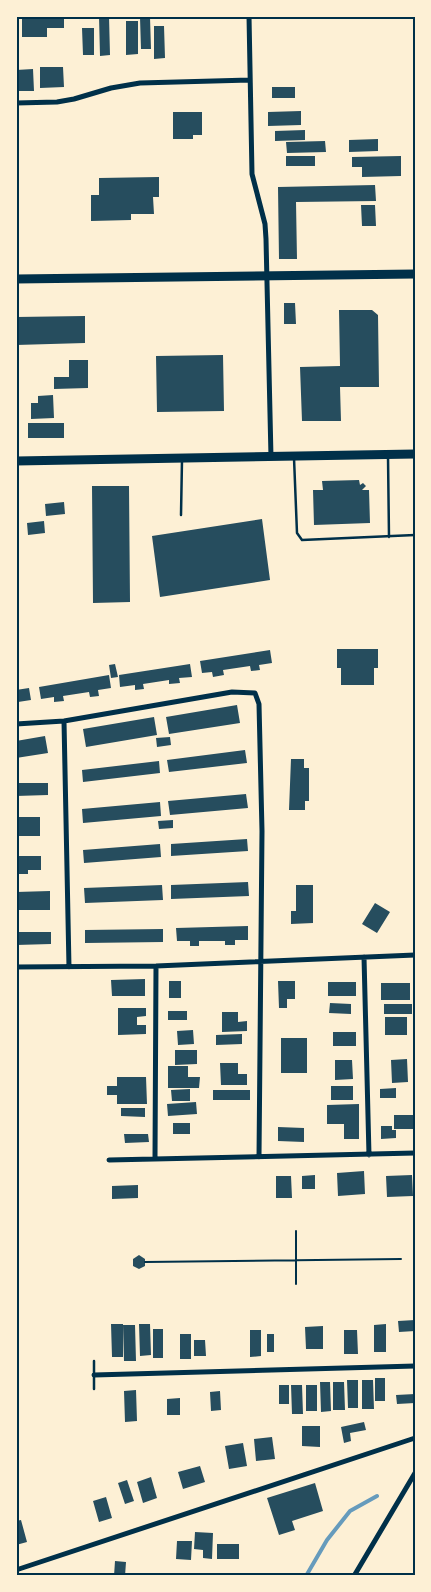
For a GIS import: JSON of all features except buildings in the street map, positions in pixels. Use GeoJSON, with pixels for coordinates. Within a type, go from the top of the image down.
{"type":"FeatureCollection","features":[{"type":"Feature","properties":{"kind":"main road"},"geometry":{"type":"LineString","coordinates":[[16,279],[415,274]]}},
{"type":"Feature","properties":{"kind":"main road"},"geometry":{"type":"LineString","coordinates":[[16,461],[415,454]]}},
{"type":"Feature","properties":{"kind":"street"},"geometry":{"type":"LineString","coordinates":[[249,16],[252,174],[265,224],[270,457]]}},
{"type":"Feature","properties":{"kind":"street"},"geometry":{"type":"LineString","coordinates":[[16,103],[57,102],[140,82],[250,80]]}},
{"type":"Feature","properties":{"kind":"street"},"geometry":{"type":"LineString","coordinates":[[16,724],[64,721],[232,692],[255,693],[259,704],[262,831],[258,1157]]}},
{"type":"Feature","properties":{"kind":"street"},"geometry":{"type":"LineString","coordinates":[[64,721],[69,967]]}},
{"type":"Feature","properties":{"kind":"street"},"geometry":{"type":"LineString","coordinates":[[16,967],[156,966],[415,955]]}},
{"type":"Feature","properties":{"kind":"street"},"geometry":{"type":"LineString","coordinates":[[364,957],[369,1155]]}},
{"type":"Feature","properties":{"kind":"street"},"geometry":{"type":"LineString","coordinates":[[155,1159],[156,966]]}},
{"type":"Feature","properties":{"kind":"street"},"geometry":{"type":"LineString","coordinates":[[109,1160],[415,1153]]}},
{"type":"Feature","properties":{"kind":"street"},"geometry":{"type":"LineString","coordinates":[[94,1375],[415,1366]]}},
{"type":"Feature","properties":{"kind":"street"},"geometry":{"type":"LineString","coordinates":[[16,1570],[415,1438]]}},
{"type":"Feature","properties":{"kind":"street"},"geometry":{"type":"LineString","coordinates":[[354,1576],[415,1473]]}},
{"type":"Feature","properties":{"kind":"lane"},"geometry":{"type":"LineString","coordinates":[[388,455],[389,537]]}},
{"type":"Feature","properties":{"kind":"lane"},"geometry":{"type":"LineString","coordinates":[[294,456],[297,533],[302,540],[415,536]]}},
{"type":"Feature","properties":{"kind":"lane"},"geometry":{"type":"LineString","coordinates":[[181,515],[182,458]]}},
{"type":"Feature","properties":{"kind":"lane"},"geometry":{"type":"LineString","coordinates":[[94,1361],[94,1388]]}},
{"type":"Feature","properties":{"kind":"path"},"geometry":{"type":"LineString","coordinates":[[296,1231],[296,1284]]}},
{"type":"Feature","properties":{"kind":"path"},"geometry":{"type":"LineString","coordinates":[[145,1262],[401,1259]]}},
{"type":"Feature","properties":{"kind":"waterway"},"geometry":{"type":"LineString","coordinates":[[306,1576],[327,1540],[350,1511],[377,1496]]}}]}
